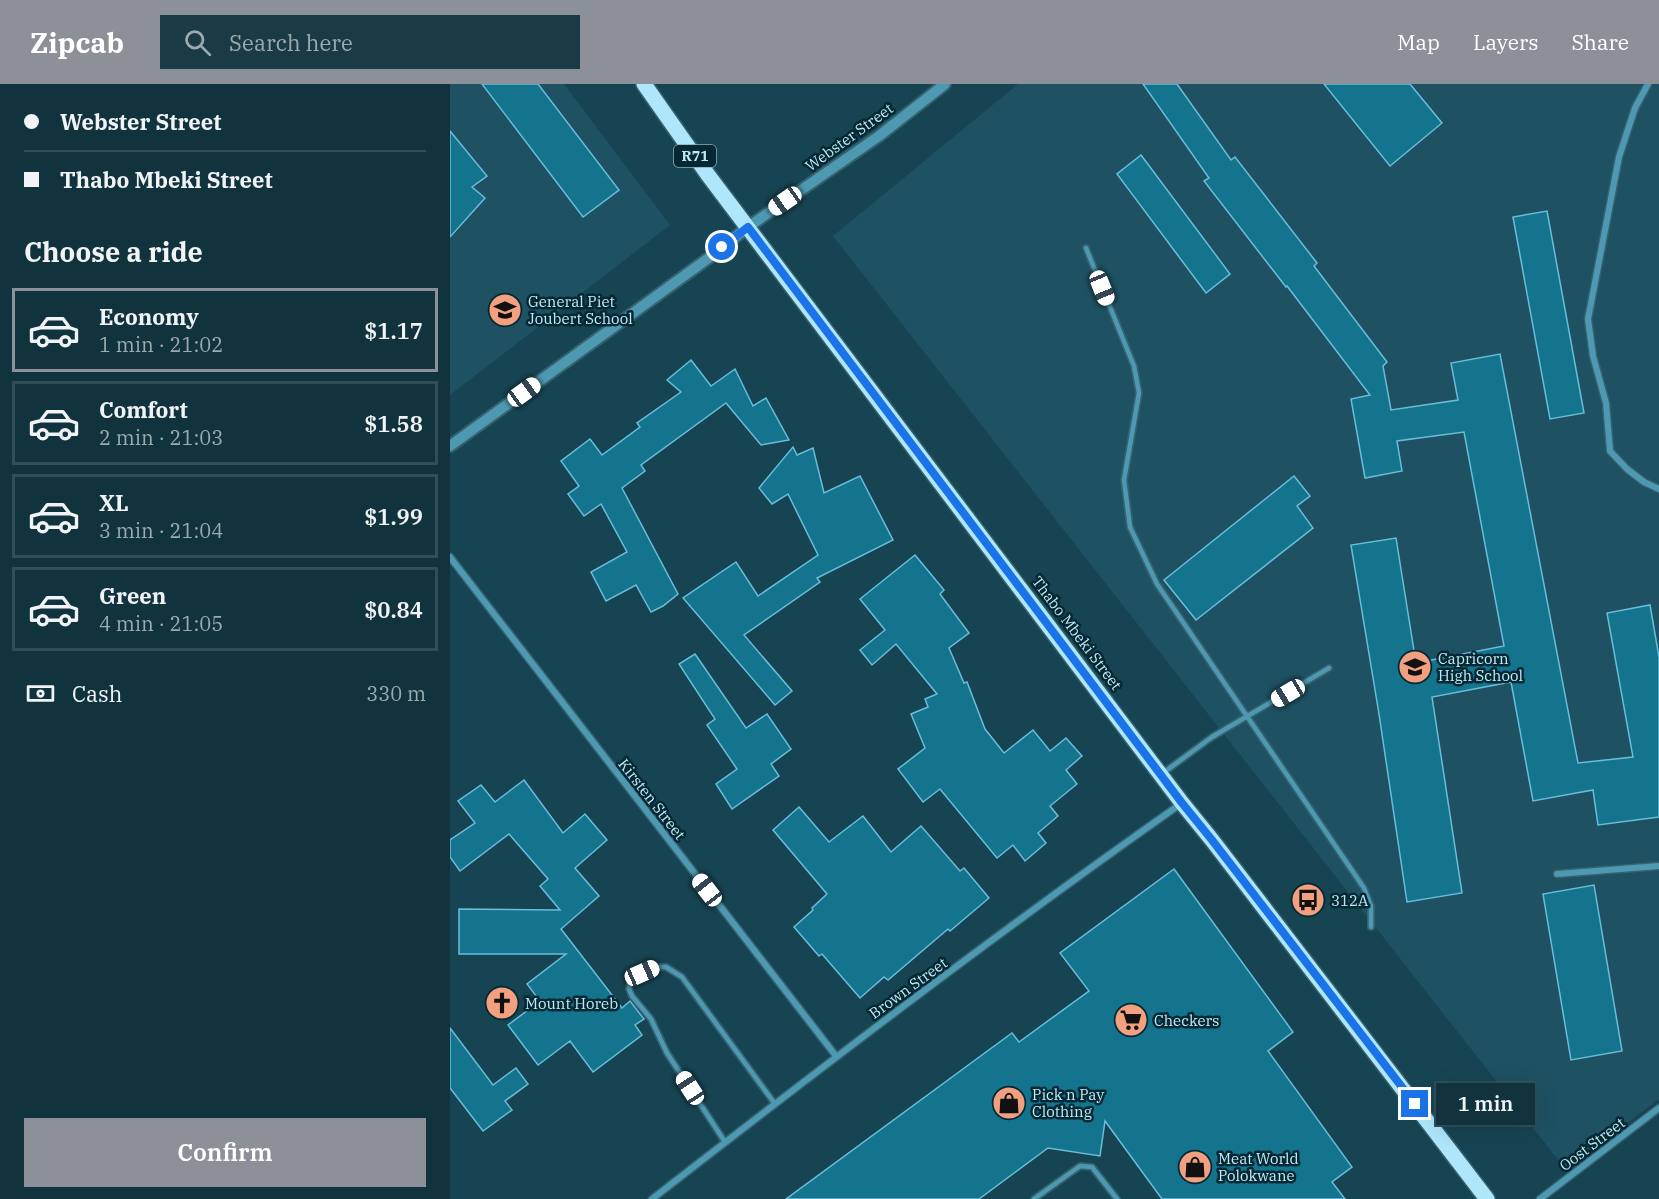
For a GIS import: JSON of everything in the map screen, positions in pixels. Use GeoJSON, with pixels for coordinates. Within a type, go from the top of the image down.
{"type":"FeatureCollection","features":[{"type":"Feature","properties":{"kind":"main road","name":"Thabo Mbeki Street"},"geometry":{"type":"LineString","coordinates":[[644,84],[708,175],[1160,775],[1487,1199]]}},
{"type":"Feature","properties":{"kind":"street","name":"Webster Street"},"geometry":{"type":"LineString","coordinates":[[450,446],[748,227],[879,136],[945,84]]}},
{"type":"Feature","properties":{"kind":"street"},"geometry":{"type":"LineString","coordinates":[[1648,84],[1635,108],[1619,157],[1588,319],[1593,356],[1606,403],[1610,451],[1644,482],[1659,489]]}},
{"type":"Feature","properties":{"kind":"street","name":"Kirsten Street"},"geometry":{"type":"LineString","coordinates":[[450,557],[836,1056]]}},
{"type":"Feature","properties":{"kind":"street","name":"Brown Street"},"geometry":{"type":"LineString","coordinates":[[652,1199],[836,1056],[1182,803]]}},
{"type":"Feature","properties":{"kind":"street"},"geometry":{"type":"LineString","coordinates":[[1557,874],[1659,866]]}},
{"type":"Feature","properties":{"kind":"street","name":"Oost Street"},"geometry":{"type":"LineString","coordinates":[[1540,1199],[1659,1108]]}},
{"type":"Feature","properties":{"kind":"lane"},"geometry":{"type":"LineString","coordinates":[[1086,248],[1134,366],[1138,393],[1124,480],[1130,527],[1157,584],[1364,888],[1371,906],[1371,927]]}},
{"type":"Feature","properties":{"kind":"lane"},"geometry":{"type":"LineString","coordinates":[[1160,775],[1212,736],[1329,669]]}},
{"type":"Feature","properties":{"kind":"lane"},"geometry":{"type":"LineString","coordinates":[[725,1142],[667,1053],[651,1019],[628,990],[630,984],[642,973],[654,967],[666,967],[682,977],[775,1104]]}},
{"type":"Feature","properties":{"kind":"lane"},"geometry":{"type":"LineString","coordinates":[[1036,1198],[1080,1166],[1086,1166],[1092,1167],[1118,1199]]}},
{"type":"Feature","properties":{"kind":"shaded area","name":"General Piet Joubert School"},"geometry":{"type":"Polygon","coordinates":[[[450,84],[564,84],[670,225],[450,395],[450,84]]]}},
{"type":"Feature","properties":{"kind":"shaded area","name":"Capricorn High School"},"geometry":{"type":"Polygon","coordinates":[[[1018,84],[1659,84],[1659,1099],[1566,1170],[833,236],[1018,84]]]}},
{"type":"Feature","properties":{"kind":"building"},"geometry":{"type":"Polygon","coordinates":[[[482,84],[538,84],[619,190],[583,217],[482,84]]]}},
{"type":"Feature","properties":{"kind":"building"},"geometry":{"type":"Polygon","coordinates":[[[1143,84],[1177,84],[1231,160],[1235,157],[1317,263],[1314,266],[1387,362],[1383,366],[1391,410],[1458,400],[1451,363],[1500,354],[1578,763],[1633,757],[1607,613],[1650,605],[1659,657],[1659,817],[1598,825],[1593,790],[1533,801],[1511,682],[1432,697],[1462,893],[1407,902],[1351,545],[1396,538],[1416,663],[1504,646],[1464,432],[1397,441],[1402,471],[1365,478],[1351,399],[1370,395],[1204,181],[1209,178],[1143,84]]]}},
{"type":"Feature","properties":{"kind":"building"},"geometry":{"type":"Polygon","coordinates":[[[1324,84],[1410,84],[1442,123],[1390,166],[1324,84]]]}},
{"type":"Feature","properties":{"kind":"building"},"geometry":{"type":"Polygon","coordinates":[[[450,131],[487,176],[472,187],[485,198],[450,237],[450,131]]]}},
{"type":"Feature","properties":{"kind":"building"},"geometry":{"type":"Polygon","coordinates":[[[1141,155],[1230,274],[1206,293],[1117,174],[1141,155]]]}},
{"type":"Feature","properties":{"kind":"building"},"geometry":{"type":"Polygon","coordinates":[[[1547,211],[1584,413],[1550,419],[1513,217],[1547,211]]]}},
{"type":"Feature","properties":{"kind":"building"},"geometry":{"type":"Polygon","coordinates":[[[691,360],[711,386],[735,369],[753,406],[766,398],[789,440],[761,445],[726,403],[641,465],[645,471],[622,488],[678,594],[651,612],[636,585],[606,601],[591,572],[627,552],[601,504],[584,516],[568,494],[579,486],[561,461],[590,439],[602,455],[640,427],[637,423],[681,392],[667,380],[691,360]]]}},
{"type":"Feature","properties":{"kind":"building"},"geometry":{"type":"Polygon","coordinates":[[[793,447],[797,455],[813,448],[824,493],[860,476],[893,540],[817,578],[820,582],[744,635],[792,691],[775,705],[683,598],[736,562],[758,596],[818,555],[788,494],[772,504],[759,488],[793,447]]]}},
{"type":"Feature","properties":{"kind":"building"},"geometry":{"type":"Polygon","coordinates":[[[1294,476],[1310,496],[1297,506],[1313,528],[1196,620],[1164,580],[1294,476]]]}},
{"type":"Feature","properties":{"kind":"building"},"geometry":{"type":"Polygon","coordinates":[[[915,555],[944,590],[940,594],[969,633],[949,648],[964,683],[967,682],[985,729],[1004,753],[1033,730],[1050,751],[1066,738],[1082,756],[1066,770],[1077,784],[1050,806],[1058,816],[1038,833],[1046,843],[1025,861],[1013,845],[997,858],[940,789],[923,802],[898,769],[925,748],[911,714],[928,707],[925,699],[937,694],[896,644],[872,665],[860,650],[885,630],[860,599],[915,555]]]}},
{"type":"Feature","properties":{"kind":"building"},"geometry":{"type":"Polygon","coordinates":[[[695,654],[746,728],[767,714],[791,749],[771,764],[779,776],[732,809],[716,784],[737,769],[707,725],[715,719],[679,664],[695,654]]]}},
{"type":"Feature","properties":{"kind":"building"},"geometry":{"type":"Polygon","coordinates":[[[524,780],[563,833],[585,814],[607,840],[575,868],[599,896],[561,929],[622,1008],[630,1001],[644,1019],[635,1025],[642,1035],[593,1072],[570,1041],[538,1065],[508,1025],[540,1001],[527,984],[566,954],[459,954],[459,909],[560,910],[540,886],[548,879],[509,834],[460,871],[450,857],[450,840],[475,823],[458,801],[481,785],[495,802],[524,780]]]}},
{"type":"Feature","properties":{"kind":"building"},"geometry":{"type":"Polygon","coordinates":[[[799,807],[829,842],[863,816],[891,852],[921,826],[960,871],[964,868],[989,898],[888,980],[884,977],[860,998],[822,954],[819,956],[794,927],[827,894],[773,830],[799,807]]]}},
{"type":"Feature","properties":{"kind":"building"},"geometry":{"type":"Polygon","coordinates":[[[1174,869],[1293,1032],[1268,1051],[1352,1167],[1332,1182],[1345,1199],[1162,1199],[1105,1121],[1100,1156],[1048,1148],[979,1199],[786,1199],[1012,1033],[1019,1042],[1089,991],[1060,953],[1174,869]]]}},
{"type":"Feature","properties":{"kind":"building"},"geometry":{"type":"Polygon","coordinates":[[[1594,885],[1622,1051],[1571,1060],[1543,894],[1594,885]]]}},
{"type":"Feature","properties":{"kind":"building"},"geometry":{"type":"Polygon","coordinates":[[[450,1028],[493,1085],[516,1068],[528,1084],[505,1101],[512,1110],[483,1131],[450,1088],[450,1028]]]}},
{"type":"Feature","properties":{"kind":"place","name":"General Piet Joubert School"},"geometry":{"type":"Point","coordinates":[505,310]}},
{"type":"Feature","properties":{"kind":"place","name":"Capricorn High School"},"geometry":{"type":"Point","coordinates":[1415,667]}},
{"type":"Feature","properties":{"kind":"place","name":"312A"},"geometry":{"type":"Point","coordinates":[1308,900]}},
{"type":"Feature","properties":{"kind":"place","name":"Mount Horeb"},"geometry":{"type":"Point","coordinates":[502,1003]}},
{"type":"Feature","properties":{"kind":"place","name":"Checkers"},"geometry":{"type":"Point","coordinates":[1131,1020]}},
{"type":"Feature","properties":{"kind":"place","name":"Pick n Pay Clothing"},"geometry":{"type":"Point","coordinates":[1009,1103]}},
{"type":"Feature","properties":{"kind":"place","name":"Meat World Polokwane"},"geometry":{"type":"Point","coordinates":[1195,1167]}},
{"type":"Feature","properties":{"kind":"route"},"geometry":{"type":"LineString","coordinates":[[722,247],[748,227],[1182,803],[1415,1104]]}}]}
